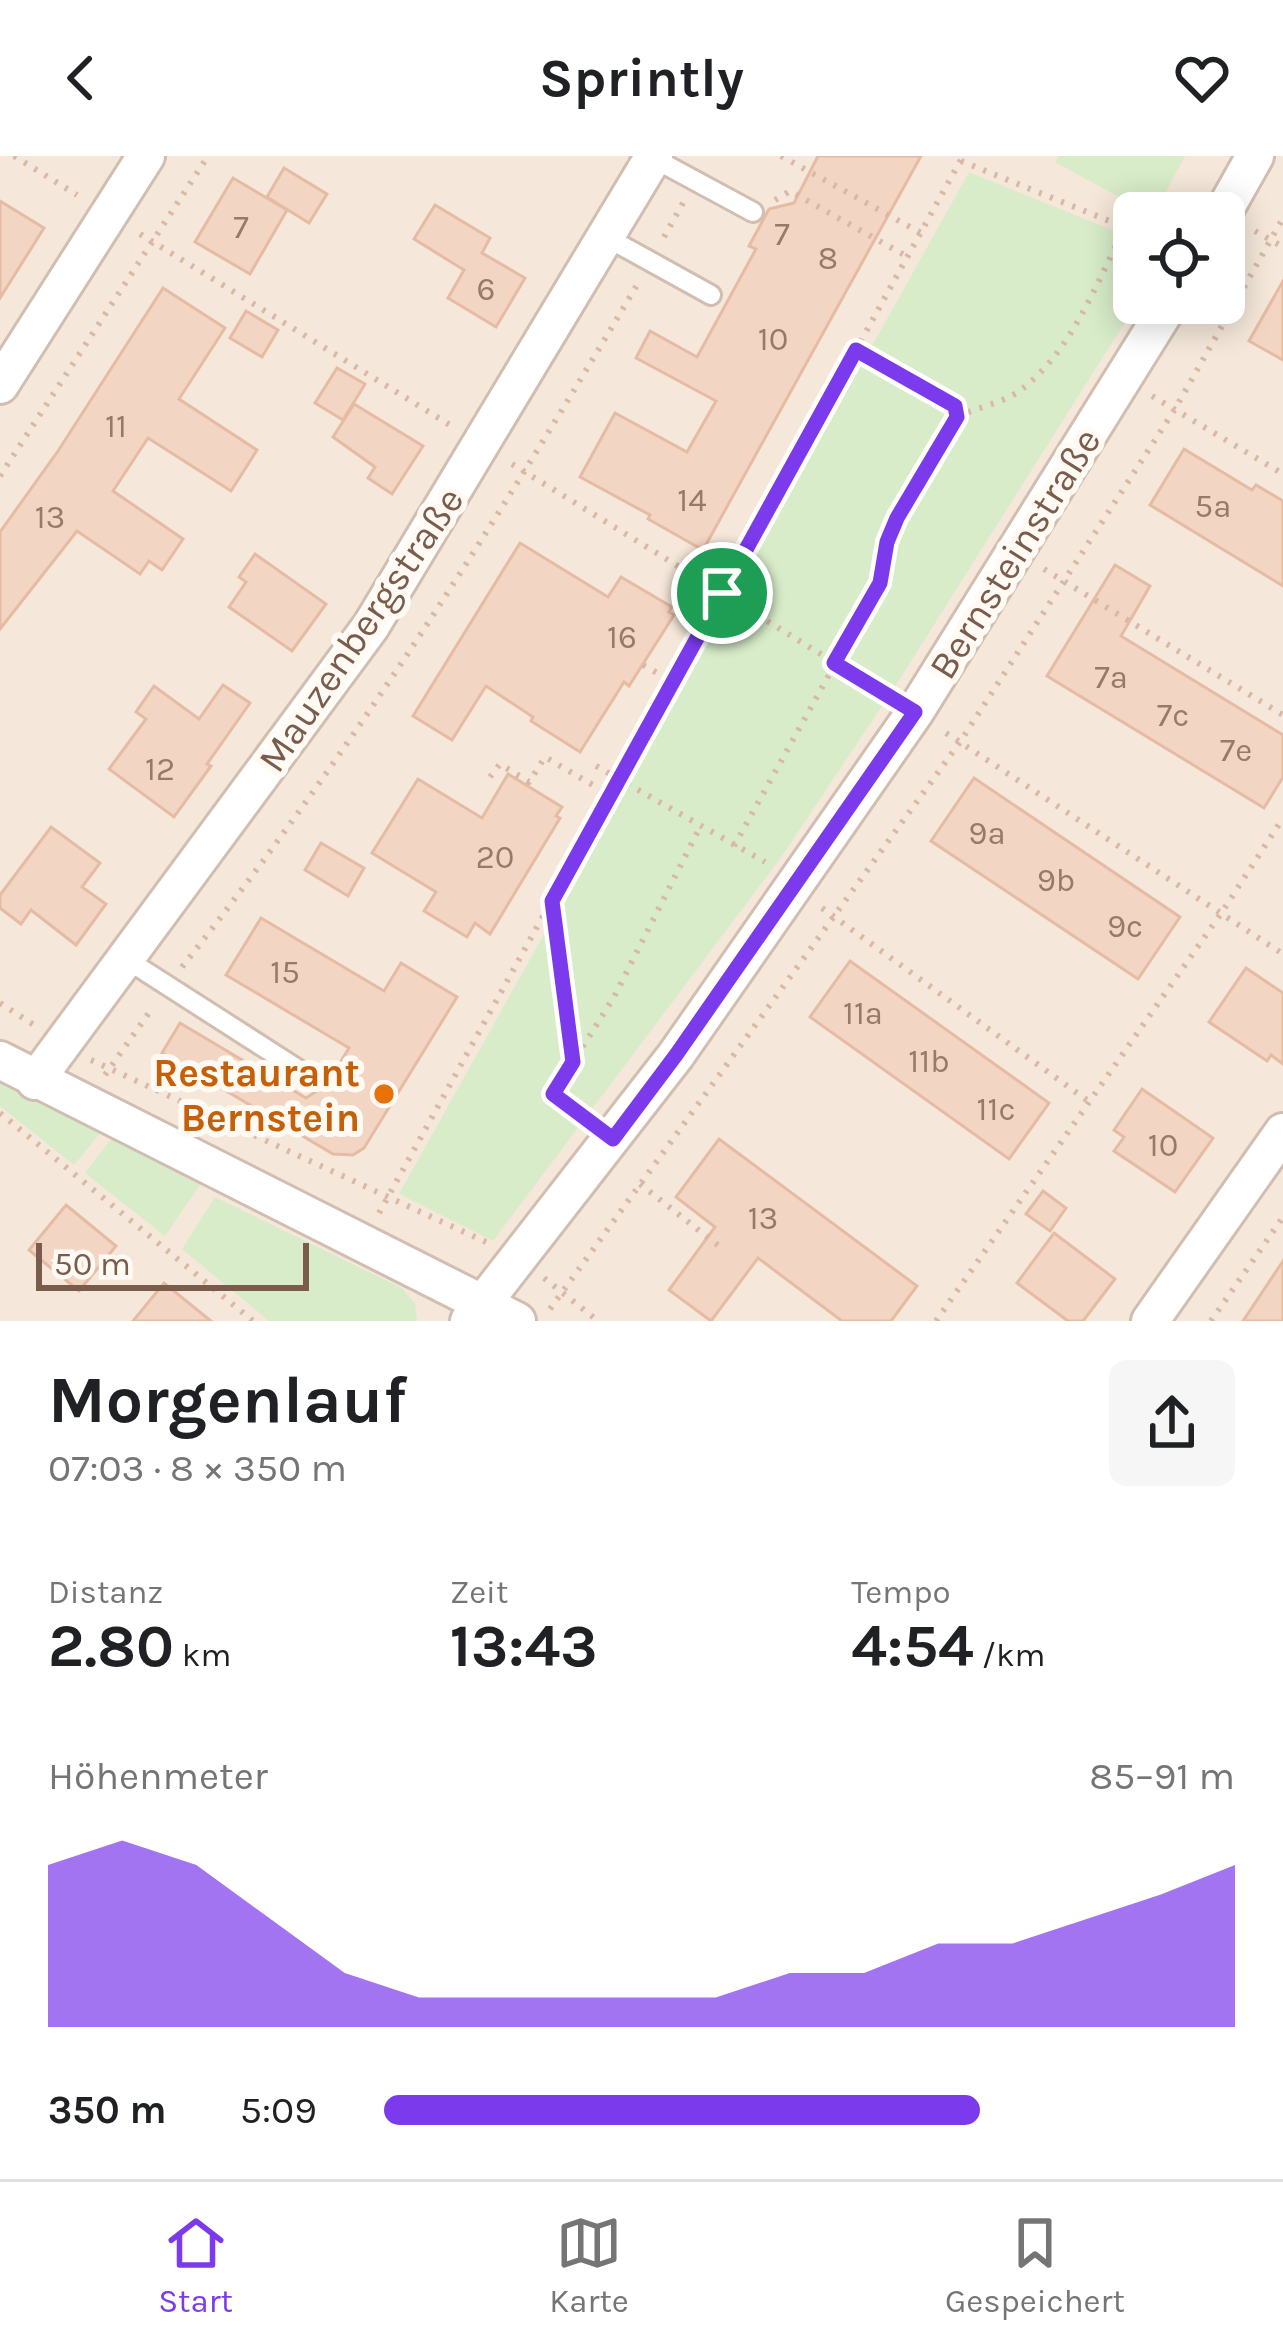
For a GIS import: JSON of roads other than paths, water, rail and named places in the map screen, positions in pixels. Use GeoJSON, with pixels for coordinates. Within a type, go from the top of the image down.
{"type":"FeatureCollection","features":[{"type":"Feature","properties":{"kind":"street"},"geometry":{"type":"LineString","coordinates":[[0,385],[146,156]]}},
{"type":"Feature","properties":{"kind":"street"},"geometry":{"type":"LineString","coordinates":[[1235,192],[1255,156]]}},
{"type":"Feature","properties":{"kind":"street","name":"Mauzenbergstraße"},"geometry":{"type":"LineString","coordinates":[[35,1081],[358,645],[483,446],[654,157]]}},
{"type":"Feature","properties":{"kind":"street","name":"Bernsteinstraße"},"geometry":{"type":"LineString","coordinates":[[477,1312],[613,1139],[915,712],[1156,324]]}},
{"type":"Feature","properties":{"kind":"street"},"geometry":{"type":"LineString","coordinates":[[0,1060],[363,1242],[477,1312],[517,1321]]}},
{"type":"Feature","properties":{"kind":"street"},"geometry":{"type":"LineString","coordinates":[[1150,1321],[1283,1132]]}},
{"type":"Feature","properties":{"kind":"lane"},"geometry":{"type":"LineString","coordinates":[[654,157],[753,212]]}},
{"type":"Feature","properties":{"kind":"lane"},"geometry":{"type":"LineString","coordinates":[[608,238],[711,296]]}},
{"type":"Feature","properties":{"kind":"lane"},"geometry":{"type":"LineString","coordinates":[[126,959],[310,1077]]}},
{"type":"Feature","properties":{"kind":"place","name":"Restaurant Bernstein"},"geometry":{"type":"Point","coordinates":[384,1094]}}]}
